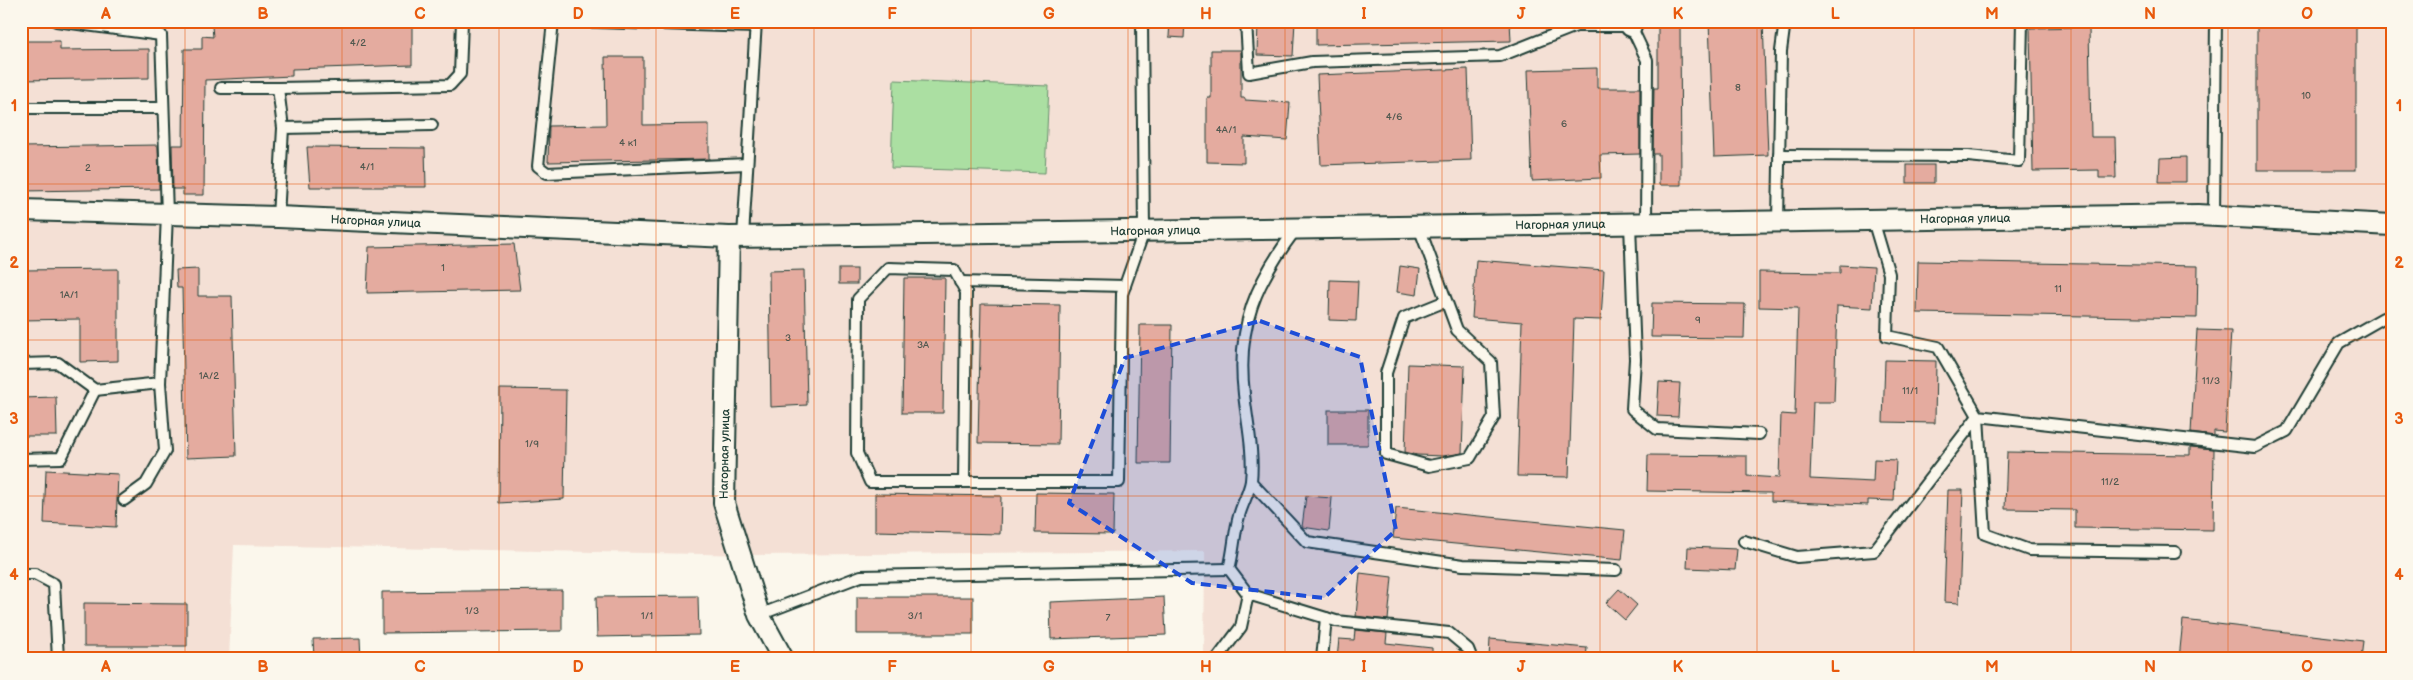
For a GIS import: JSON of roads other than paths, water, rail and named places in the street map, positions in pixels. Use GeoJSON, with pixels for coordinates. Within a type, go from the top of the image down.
{"type":"FeatureCollection","features":[{"type":"Feature","properties":{"kind":"street","name":"Нагорная улица"},"geometry":{"type":"LineString","coordinates":[[21,210],[278,217],[736,237],[2214,216],[2392,225]]}},
{"type":"Feature","properties":{"kind":"street","name":"Нагорная улица"},"geometry":{"type":"LineString","coordinates":[[736,237],[724,503],[759,615],[783,659]]}},
{"type":"Feature","properties":{"kind":"lane"},"geometry":{"type":"LineString","coordinates":[[56,21],[161,35],[167,214],[160,383],[165,451],[146,484],[124,500]]}},
{"type":"Feature","properties":{"kind":"lane"},"geometry":{"type":"LineString","coordinates":[[221,88],[450,85],[460,74],[462,21]]}},
{"type":"Feature","properties":{"kind":"lane"},"geometry":{"type":"LineString","coordinates":[[553,21],[538,166],[547,173],[747,164]]}},
{"type":"Feature","properties":{"kind":"lane"},"geometry":{"type":"LineString","coordinates":[[566,21],[756,24],[747,164],[736,237]]}},
{"type":"Feature","properties":{"kind":"lane"},"geometry":{"type":"LineString","coordinates":[[964,482],[966,292],[954,270],[888,268],[858,299],[857,453],[870,482],[964,482],[1119,482],[1122,294],[1144,231],[1142,21]]}},
{"type":"Feature","properties":{"kind":"lane"},"geometry":{"type":"LineString","coordinates":[[1246,21],[1249,73],[1312,62],[1500,56],[1576,24],[1631,23],[1647,60],[1638,224],[1632,409],[1657,429],[1758,434]]}},
{"type":"Feature","properties":{"kind":"lane"},"geometry":{"type":"LineString","coordinates":[[1778,222],[1781,51],[1785,21]]}},
{"type":"Feature","properties":{"kind":"lane"},"geometry":{"type":"LineString","coordinates":[[1779,155],[1968,156],[2019,161],[2022,21]]}},
{"type":"Feature","properties":{"kind":"lane"},"geometry":{"type":"LineString","coordinates":[[2214,216],[2216,21]]}},
{"type":"Feature","properties":{"kind":"lane"},"geometry":{"type":"LineString","coordinates":[[278,88],[283,128],[278,217]]}},
{"type":"Feature","properties":{"kind":"lane"},"geometry":{"type":"LineString","coordinates":[[21,108],[163,108]]}},
{"type":"Feature","properties":{"kind":"lane"},"geometry":{"type":"LineString","coordinates":[[283,128],[432,125]]}},
{"type":"Feature","properties":{"kind":"lane"},"geometry":{"type":"LineString","coordinates":[[1873,220],[1889,274],[1887,336],[1938,348],[1978,416],[1985,534],[2029,550],[2175,552]]}},
{"type":"Feature","properties":{"kind":"lane"},"geometry":{"type":"LineString","coordinates":[[1419,227],[1446,301],[1456,330],[1492,362],[1494,417],[1470,458],[1429,466],[1386,454],[1386,373],[1404,318],[1446,301]]}},
{"type":"Feature","properties":{"kind":"lane"},"geometry":{"type":"LineString","coordinates":[[1297,228],[1275,258],[1259,286],[1244,335],[1244,392],[1250,436],[1251,482],[1238,517],[1230,569],[1248,594],[1336,621],[1449,633],[1468,649],[1472,659]]}},
{"type":"Feature","properties":{"kind":"lane"},"geometry":{"type":"LineString","coordinates":[[960,282],[1125,286]]}},
{"type":"Feature","properties":{"kind":"lane"},"geometry":{"type":"LineString","coordinates":[[1978,416],[2255,447],[2287,431],[2339,343],[2383,318],[2392,320]]}},
{"type":"Feature","properties":{"kind":"lane"},"geometry":{"type":"LineString","coordinates":[[21,364],[58,363],[95,390],[160,383]]}},
{"type":"Feature","properties":{"kind":"lane"},"geometry":{"type":"LineString","coordinates":[[21,459],[62,458],[95,390]]}},
{"type":"Feature","properties":{"kind":"lane"},"geometry":{"type":"LineString","coordinates":[[1744,541],[1797,557],[1874,551],[1978,416]]}},
{"type":"Feature","properties":{"kind":"lane"},"geometry":{"type":"LineString","coordinates":[[1251,482],[1307,542],[1463,565],[1616,570]]}},
{"type":"Feature","properties":{"kind":"lane"},"geometry":{"type":"LineString","coordinates":[[759,615],[861,576],[1230,569]]}},
{"type":"Feature","properties":{"kind":"lane"},"geometry":{"type":"LineString","coordinates":[[21,574],[35,574],[54,584],[58,659]]}},
{"type":"Feature","properties":{"kind":"lane"},"geometry":{"type":"LineString","coordinates":[[1217,659],[1241,627],[1248,594]]}},
{"type":"Feature","properties":{"kind":"lane"},"geometry":{"type":"LineString","coordinates":[[1322,659],[1326,618]]}}]}
